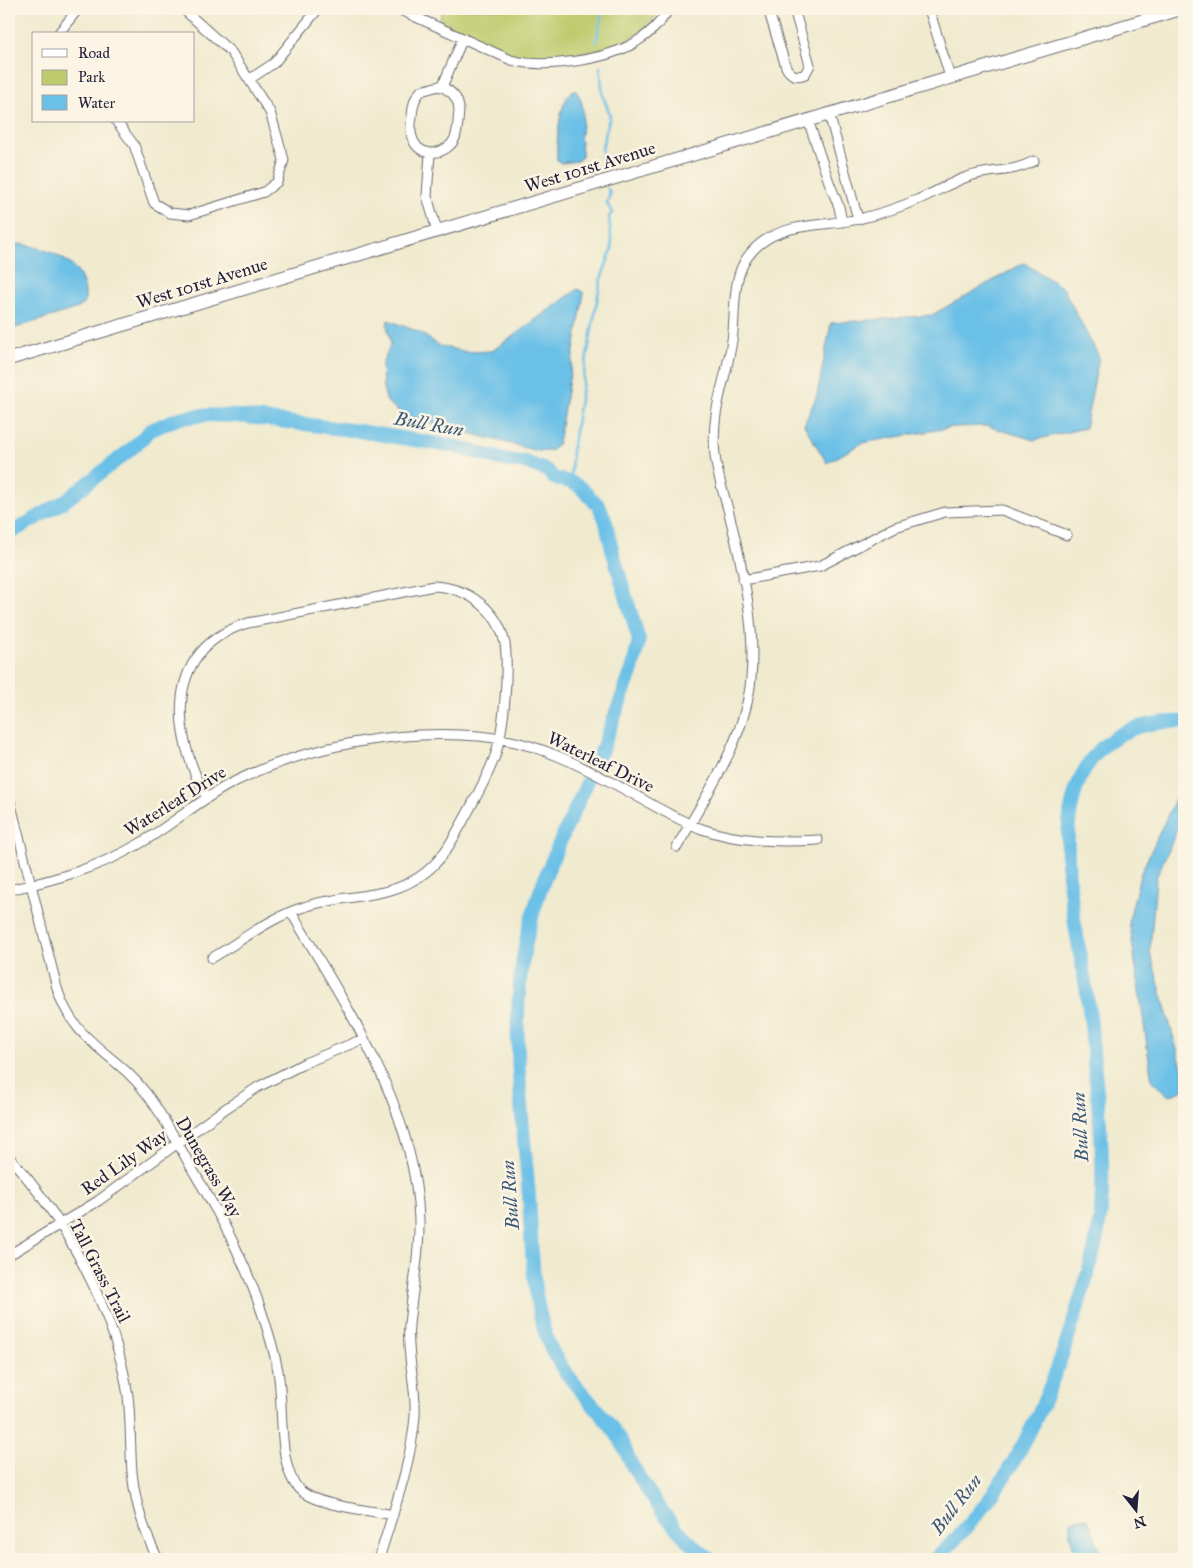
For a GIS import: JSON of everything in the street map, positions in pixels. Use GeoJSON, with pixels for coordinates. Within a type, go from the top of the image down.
{"type":"FeatureCollection","features":[{"type":"Feature","properties":{"kind":"street"},"geometry":{"type":"LineString","coordinates":[[60,32],[78,9]]}},
{"type":"Feature","properties":{"kind":"street"},"geometry":{"type":"LineString","coordinates":[[117,122],[134,145],[154,203],[170,213],[189,215],[264,192],[274,187],[281,175],[284,160],[270,112],[231,52],[183,9]]}},
{"type":"Feature","properties":{"kind":"street"},"geometry":{"type":"LineString","coordinates":[[250,79],[274,63],[318,9]]}},
{"type":"Feature","properties":{"kind":"street"},"geometry":{"type":"LineString","coordinates":[[398,9],[502,56],[528,64],[558,64],[610,52],[641,39],[656,26],[668,9]]}},
{"type":"Feature","properties":{"kind":"street"},"geometry":{"type":"LineString","coordinates":[[768,9],[788,71],[798,76],[805,74],[810,64],[794,9]]}},
{"type":"Feature","properties":{"kind":"street"},"geometry":{"type":"LineString","coordinates":[[929,9],[950,77]]}},
{"type":"Feature","properties":{"kind":"street","name":"West 101st Avenue"},"geometry":{"type":"LineString","coordinates":[[9,360],[1181,9]]}},
{"type":"Feature","properties":{"kind":"street"},"geometry":{"type":"LineString","coordinates":[[442,87],[463,38]]}},
{"type":"Feature","properties":{"kind":"street"},"geometry":{"type":"LineString","coordinates":[[430,87],[442,87],[451,92],[457,100],[459,109],[456,134],[449,147],[440,152],[430,153],[418,148],[412,137],[410,129],[413,105],[421,91],[430,87]]}},
{"type":"Feature","properties":{"kind":"street"},"geometry":{"type":"LineString","coordinates":[[829,114],[858,219]]}},
{"type":"Feature","properties":{"kind":"street"},"geometry":{"type":"LineString","coordinates":[[808,120],[839,208],[842,222]]}},
{"type":"Feature","properties":{"kind":"street"},"geometry":{"type":"LineString","coordinates":[[430,153],[427,196],[437,231]]}},
{"type":"Feature","properties":{"kind":"street"},"geometry":{"type":"LineString","coordinates":[[677,847],[729,753],[747,705],[753,652],[743,580],[716,465],[714,438],[717,401],[732,341],[736,281],[749,255],[768,238],[790,230],[858,219],[898,207],[968,177],[986,172],[1019,169],[1034,160]]}},
{"type":"Feature","properties":{"kind":"street"},"geometry":{"type":"LineString","coordinates":[[743,580],[820,566],[895,527],[945,512],[1002,510],[1068,535]]}},
{"type":"Feature","properties":{"kind":"street"},"geometry":{"type":"LineString","coordinates":[[207,798],[187,753],[180,712],[185,681],[202,650],[227,631],[248,623],[434,586],[457,590],[479,602],[496,621],[504,639],[506,655],[505,712],[500,739],[488,772],[451,842],[439,860],[425,873],[408,884],[390,892],[319,903],[290,912],[212,958]]}},
{"type":"Feature","properties":{"kind":"street","name":"Waterleaf Drive"},"geometry":{"type":"LineString","coordinates":[[9,890],[71,874],[115,857],[152,836],[207,798],[240,779],[282,762],[344,746],[381,740],[429,736],[479,736],[534,747],[565,758],[690,824],[743,839],[776,841],[818,840]]}},
{"type":"Feature","properties":{"kind":"street","name":"Dunegrass Way"},"geometry":{"type":"LineString","coordinates":[[9,797],[57,988],[67,1013],[86,1039],[138,1084],[153,1102],[238,1252],[260,1312],[278,1370],[283,1407],[285,1459],[291,1476],[299,1489],[314,1498],[392,1515]]}},
{"type":"Feature","properties":{"kind":"street"},"geometry":{"type":"LineString","coordinates":[[290,912],[363,1039],[403,1133],[414,1176],[419,1218],[419,1248],[409,1326],[409,1356],[415,1415],[406,1471],[379,1559]]}},
{"type":"Feature","properties":{"kind":"street","name":"Red Lily Way"},"geometry":{"type":"LineString","coordinates":[[9,1255],[123,1184],[258,1087],[305,1063],[363,1039]]}},
{"type":"Feature","properties":{"kind":"street","name":"Tall Grass Trail"},"geometry":{"type":"LineString","coordinates":[[9,1157],[39,1193],[59,1225],[105,1310],[118,1348],[128,1399],[131,1462],[136,1502],[144,1528],[158,1559]]}},
{"type":"Feature","properties":{"kind":"green space"},"geometry":{"type":"Polygon","coordinates":[[[443,9],[661,9],[641,32],[628,40],[584,54],[538,59],[505,52],[439,21],[443,9]]]}},
{"type":"Feature","properties":{"kind":"water"},"geometry":{"type":"Polygon","coordinates":[[[575,90],[581,100],[583,110],[580,139],[582,157],[577,161],[561,163],[557,160],[557,144],[562,110],[565,101],[575,90]]]}},
{"type":"Feature","properties":{"kind":"water"},"geometry":{"type":"Polygon","coordinates":[[[19,244],[52,253],[70,264],[82,281],[85,297],[82,305],[78,308],[9,330],[9,245],[19,244]]]}},
{"type":"Feature","properties":{"kind":"water"},"geometry":{"type":"Polygon","coordinates":[[[1024,263],[1063,288],[1099,357],[1085,428],[1034,440],[987,426],[954,427],[862,443],[827,463],[804,425],[817,395],[831,323],[932,315],[1024,263]]]}},
{"type":"Feature","properties":{"kind":"water"},"geometry":{"type":"Polygon","coordinates":[[[578,289],[584,293],[558,443],[551,451],[537,451],[405,416],[387,402],[383,388],[382,364],[391,343],[387,326],[388,320],[419,332],[440,346],[466,352],[492,351],[578,289]]]}},
{"type":"Feature","properties":{"kind":"water"},"geometry":{"type":"Polygon","coordinates":[[[1184,785],[1184,814],[1156,878],[1150,952],[1184,1075],[1184,1090],[1169,1096],[1152,1081],[1129,920],[1140,875],[1181,786],[1184,785]]]}},
{"type":"Feature","properties":{"kind":"water"},"geometry":{"type":"Polygon","coordinates":[[[1080,1518],[1088,1519],[1103,1559],[1077,1559],[1070,1535],[1070,1522],[1080,1518]]]}},
{"type":"Feature","properties":{"kind":"waterway"},"geometry":{"type":"LineString","coordinates":[[596,42],[603,9]]}},
{"type":"Feature","properties":{"kind":"waterway"},"geometry":{"type":"LineString","coordinates":[[600,67],[603,96],[610,115],[602,148],[603,172]]}},
{"type":"Feature","properties":{"kind":"waterway"},"geometry":{"type":"LineString","coordinates":[[571,482],[572,451],[585,367],[601,279],[612,249],[609,217],[612,213],[607,203],[610,194],[608,189]]}},
{"type":"Feature","properties":{"kind":"waterway","name":"Bull Run"},"geometry":{"type":"LineString","coordinates":[[9,534],[65,501],[130,450],[151,430],[179,418],[205,415],[238,416],[359,431],[457,447],[508,461],[525,462],[548,471],[553,478],[571,482],[580,487],[599,506],[605,519],[639,640],[632,670],[598,760]]}},
{"type":"Feature","properties":{"kind":"waterway","name":"Bull Run"},"geometry":{"type":"LineString","coordinates":[[935,1559],[962,1533],[985,1504],[1025,1442],[1041,1408],[1068,1338],[1098,1234],[1102,1191],[1099,1117],[1090,1015],[1072,906],[1068,869],[1068,832],[1073,798],[1086,768],[1107,743],[1125,732],[1144,726],[1164,722],[1184,722]]}},
{"type":"Feature","properties":{"kind":"waterway","name":"Bull Run"},"geometry":{"type":"LineString","coordinates":[[587,783],[555,853],[535,906],[523,958],[519,992],[518,1060],[535,1286],[547,1339],[561,1366],[619,1438],[632,1465],[666,1516],[686,1539],[710,1559]]}}]}
